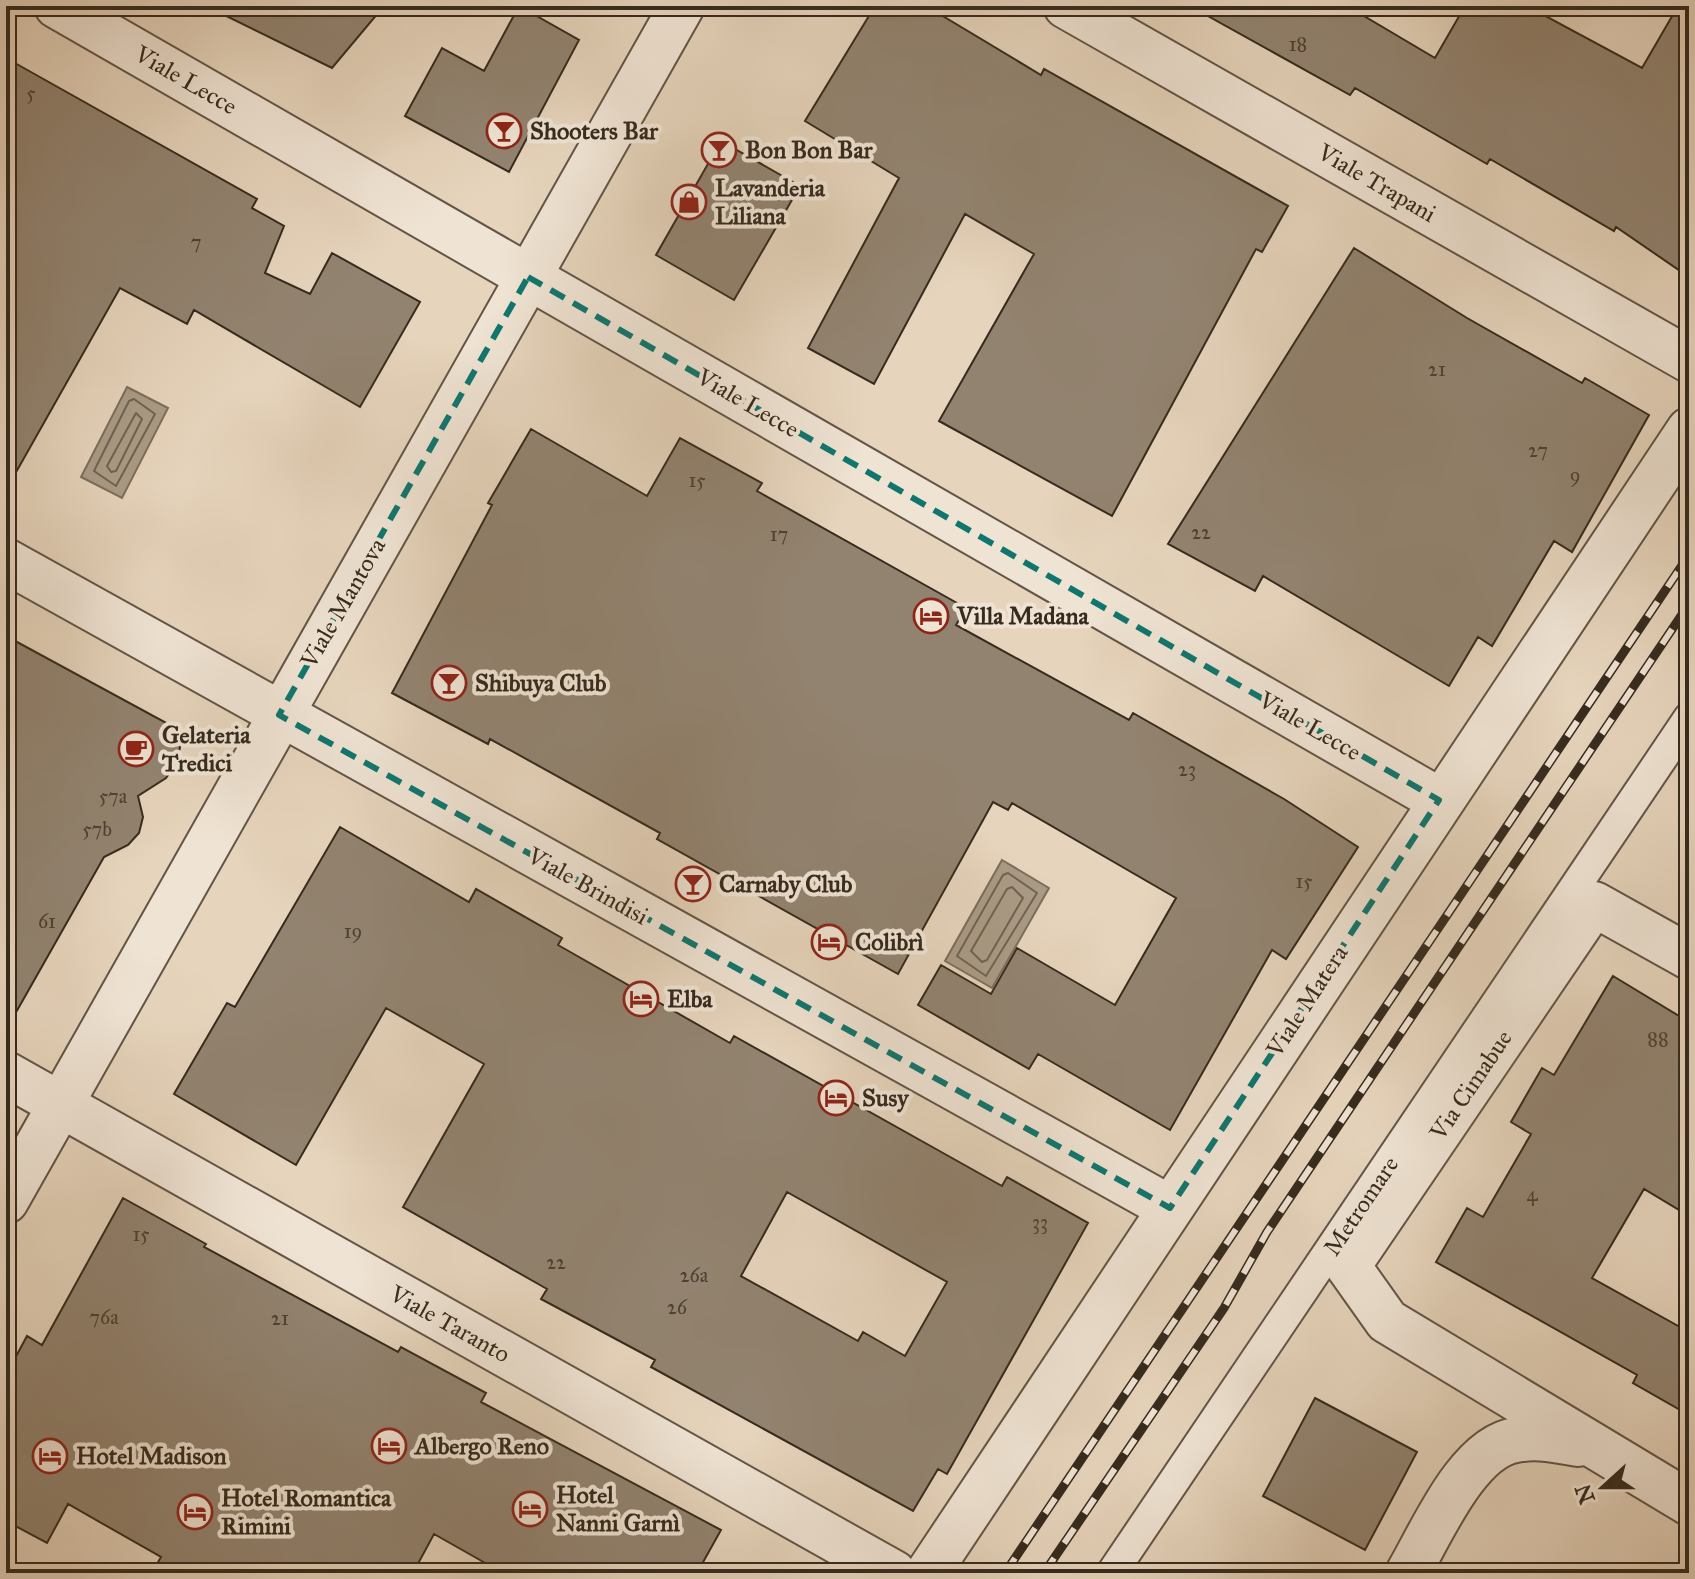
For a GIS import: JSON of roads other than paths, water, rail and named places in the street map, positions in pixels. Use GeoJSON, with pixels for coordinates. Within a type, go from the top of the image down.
{"type":"FeatureCollection","features":[{"type":"Feature","properties":{"kind":"street","name":"Viale Lecce"},"geometry":{"type":"LineString","coordinates":[[57,6],[1439,800]]}},
{"type":"Feature","properties":{"kind":"street","name":"Viale Mantova"},"geometry":{"type":"LineString","coordinates":[[6,1201],[682,6]]}},
{"type":"Feature","properties":{"kind":"street","name":"Viale Trapani"},"geometry":{"type":"LineString","coordinates":[[1066,6],[1689,360]]}},
{"type":"Feature","properties":{"kind":"street","name":"Viale Matera"},"geometry":{"type":"LineString","coordinates":[[928,1573],[1439,800],[1689,430]]}},
{"type":"Feature","properties":{"kind":"street","name":"Viale Brindisi"},"geometry":{"type":"LineString","coordinates":[[6,561],[1170,1208]]}},
{"type":"Feature","properties":{"kind":"street","name":"Via Cimabue"},"geometry":{"type":"LineString","coordinates":[[1589,1445],[1387,1321],[1348,1266],[1594,904],[1689,957]]}},
{"type":"Feature","properties":{"kind":"street","name":"Viale Taranto"},"geometry":{"type":"LineString","coordinates":[[6,1074],[894,1573]]}},
{"type":"Feature","properties":{"kind":"street"},"geometry":{"type":"LineString","coordinates":[[1408,1573],[1463,1479],[1486,1452],[1513,1440],[1545,1438],[1589,1445],[1689,1503]]}},
{"type":"Feature","properties":{"kind":"lane","name":"Metromare"},"geometry":{"type":"LineString","coordinates":[[1112,1573],[1689,718]]}},
{"type":"Feature","properties":{"kind":"water"},"geometry":{"type":"Polygon","coordinates":[[[127,387],[168,408],[122,498],[81,477],[127,387]]]}},
{"type":"Feature","properties":{"kind":"water"},"geometry":{"type":"Polygon","coordinates":[[[1002,860],[1049,888],[992,988],[945,961],[1002,860]]]}},
{"type":"Feature","properties":{"kind":"railway"},"geometry":{"type":"LineString","coordinates":[[1005,1573],[1689,555]]}},
{"type":"Feature","properties":{"kind":"railway"},"geometry":{"type":"LineString","coordinates":[[1044,1573],[1224,1308],[1267,1232],[1689,604]]}},
{"type":"Feature","properties":{"kind":"place","name":"Shooters Bar"},"geometry":{"type":"Point","coordinates":[504,131]}},
{"type":"Feature","properties":{"kind":"place","name":"Bon Bon Bar"},"geometry":{"type":"Point","coordinates":[719,150]}},
{"type":"Feature","properties":{"kind":"place","name":"Lavanderia Liliana"},"geometry":{"type":"Point","coordinates":[689,202]}},
{"type":"Feature","properties":{"kind":"place","name":"Villa Madana"},"geometry":{"type":"Point","coordinates":[931,616]}},
{"type":"Feature","properties":{"kind":"place","name":"Shibuya Club"},"geometry":{"type":"Point","coordinates":[449,683]}},
{"type":"Feature","properties":{"kind":"place","name":"Gelateria Tredici"},"geometry":{"type":"Point","coordinates":[136,749]}},
{"type":"Feature","properties":{"kind":"place","name":"Carnaby Club"},"geometry":{"type":"Point","coordinates":[693,884]}},
{"type":"Feature","properties":{"kind":"place","name":"Colibrì"},"geometry":{"type":"Point","coordinates":[829,942]}},
{"type":"Feature","properties":{"kind":"place","name":"Elba"},"geometry":{"type":"Point","coordinates":[641,999]}},
{"type":"Feature","properties":{"kind":"place","name":"Susy"},"geometry":{"type":"Point","coordinates":[836,1098]}},
{"type":"Feature","properties":{"kind":"place","name":"Albergo Reno"},"geometry":{"type":"Point","coordinates":[389,1446]}},
{"type":"Feature","properties":{"kind":"place","name":"Hotel Madison"},"geometry":{"type":"Point","coordinates":[50,1456]}},
{"type":"Feature","properties":{"kind":"place","name":"Hotel Nanni Garnì"},"geometry":{"type":"Point","coordinates":[530,1509]}},
{"type":"Feature","properties":{"kind":"place","name":"Hotel Romantica Rimini"},"geometry":{"type":"Point","coordinates":[195,1512]}}]}
